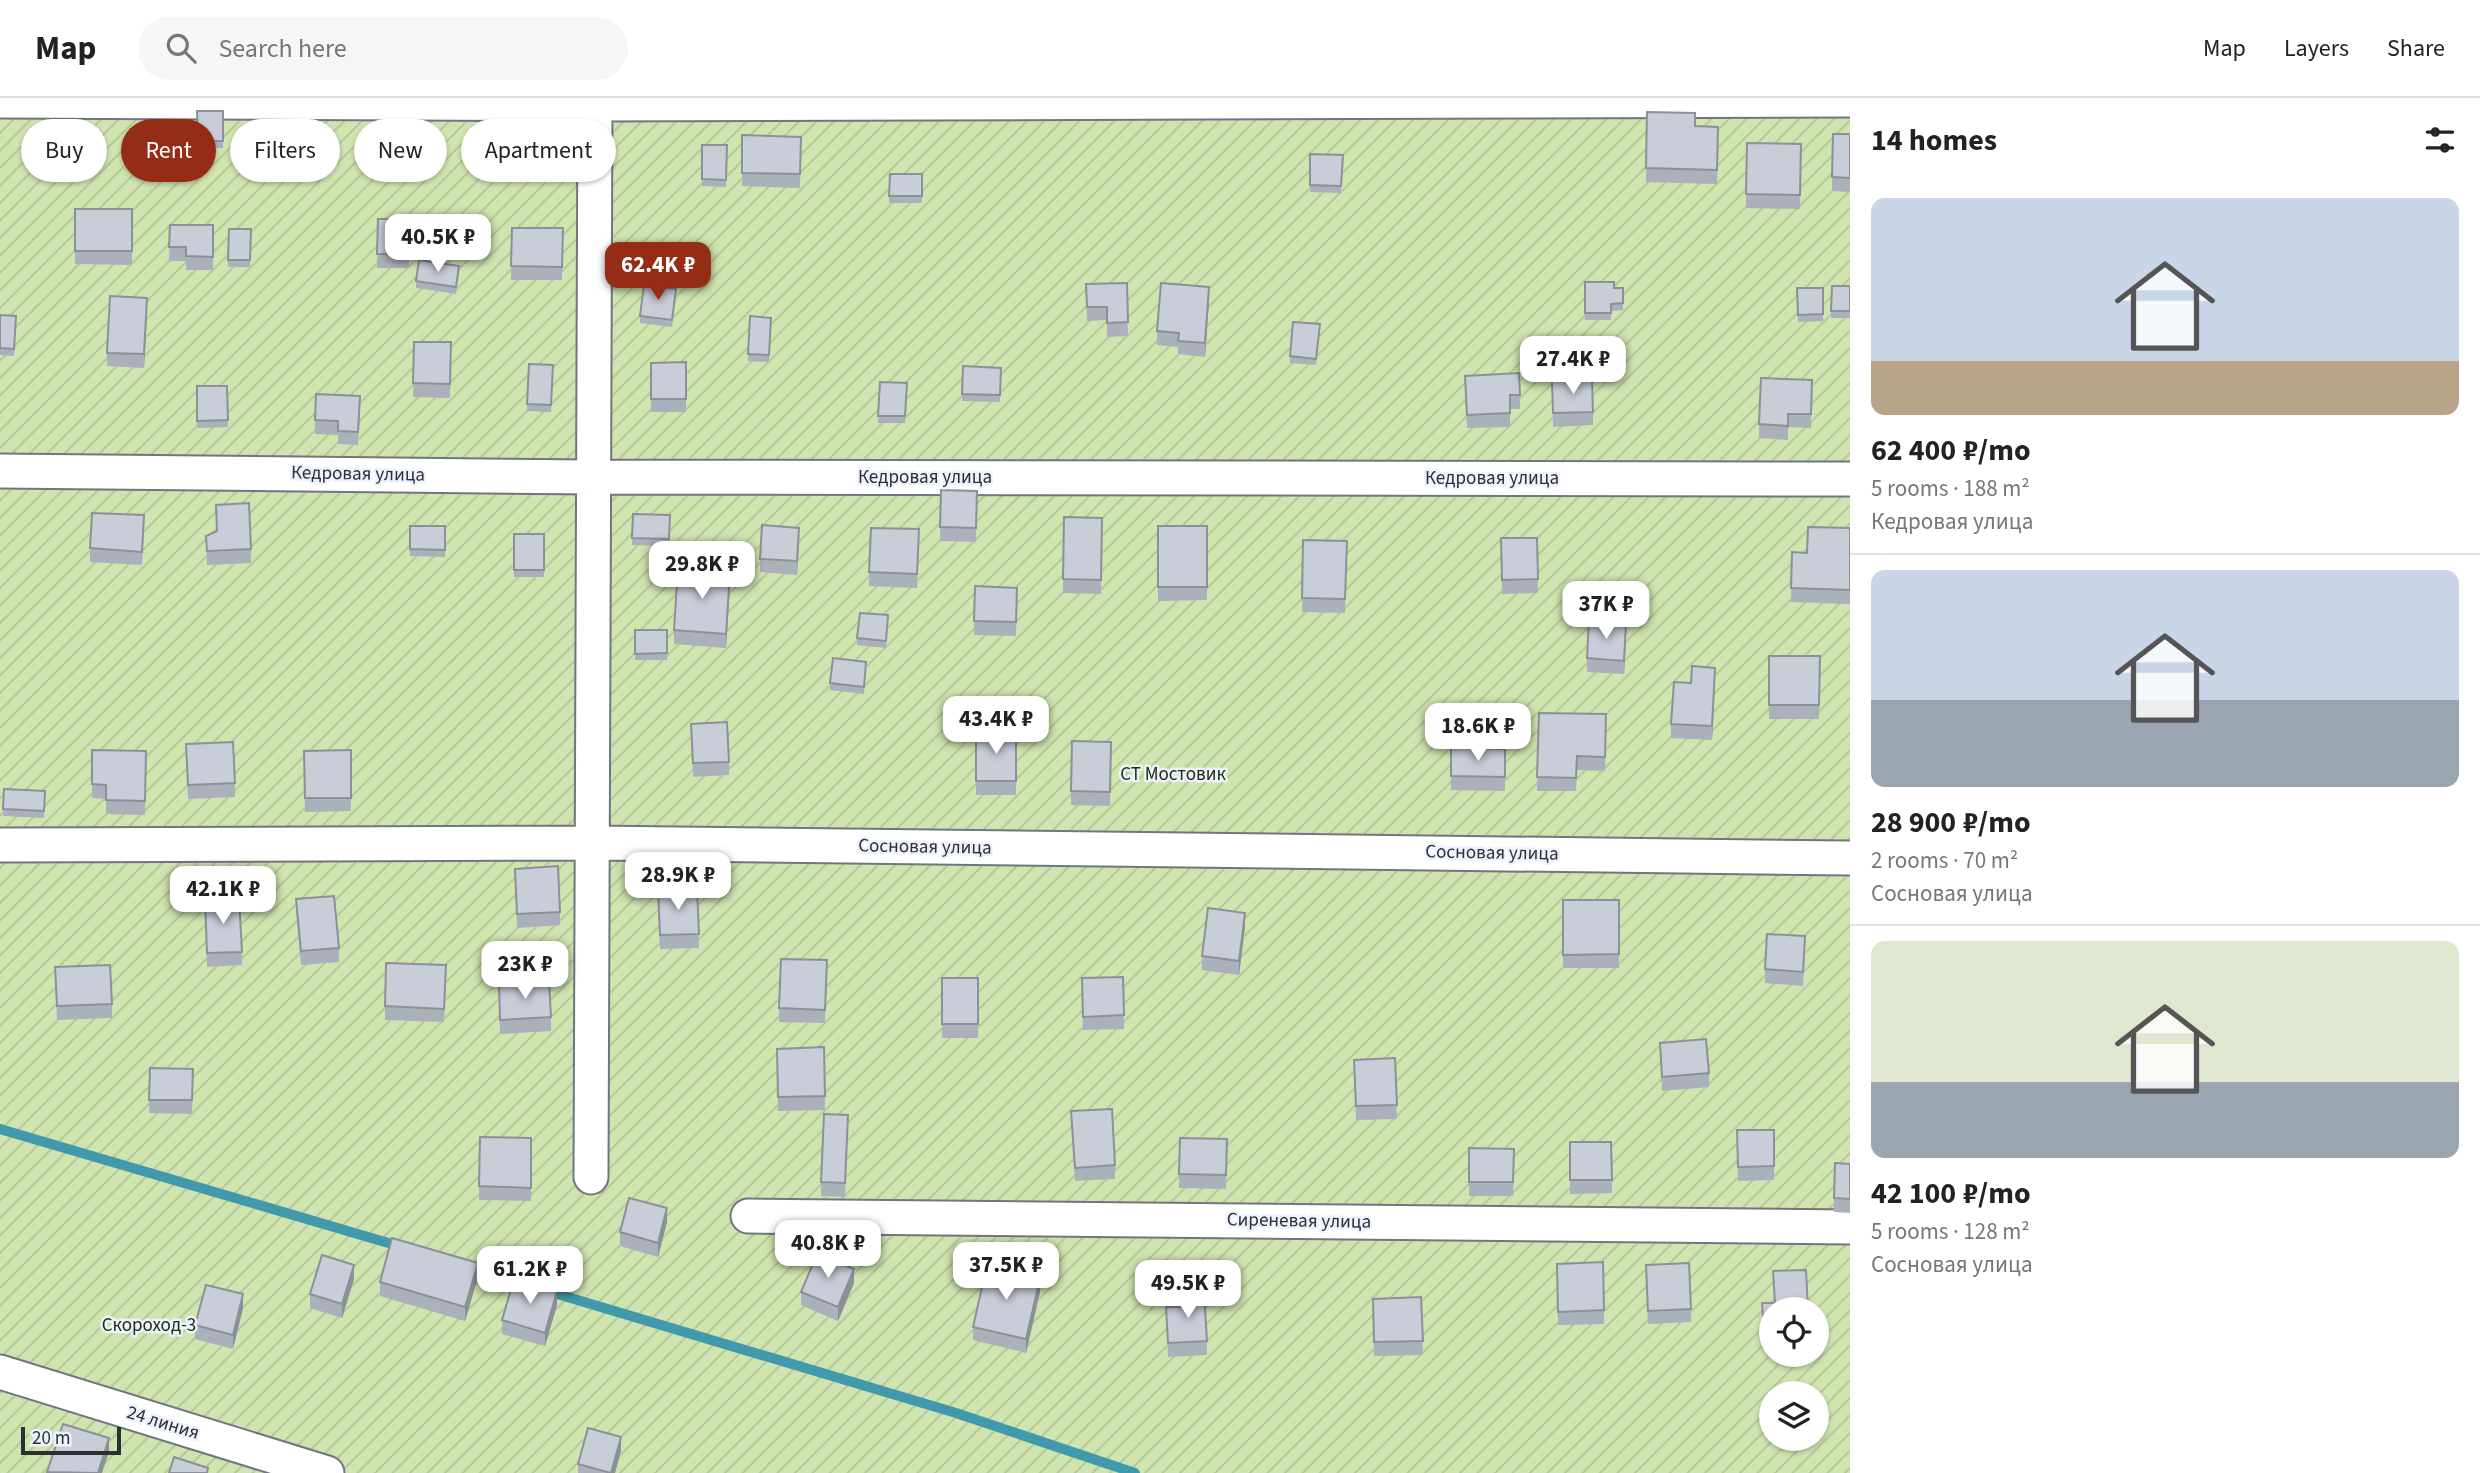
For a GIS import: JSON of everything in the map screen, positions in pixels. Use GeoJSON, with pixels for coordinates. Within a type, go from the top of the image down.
{"type":"FeatureCollection","features":[{"type":"Feature","properties":{"kind":"street"},"geometry":{"type":"LineString","coordinates":[[0,101],[1850,100]]}},
{"type":"Feature","properties":{"kind":"street"},"geometry":{"type":"LineString","coordinates":[[591,1177],[595,101]]}},
{"type":"Feature","properties":{"kind":"street","name":"Кедровая улица"},"geometry":{"type":"LineString","coordinates":[[0,471],[593,477],[1850,479]]}},
{"type":"Feature","properties":{"kind":"street","name":"Сосновая улица"},"geometry":{"type":"LineString","coordinates":[[0,845],[593,843],[1850,858]]}},
{"type":"Feature","properties":{"kind":"street","name":"Сиреневая улица"},"geometry":{"type":"LineString","coordinates":[[748,1216],[1850,1227]]}},
{"type":"Feature","properties":{"kind":"street","name":"24 линия"},"geometry":{"type":"LineString","coordinates":[[0,1372],[327,1473]]}},
{"type":"Feature","properties":{"kind":"green space","name":"СТ Мостовик"},"geometry":{"type":"Polygon","coordinates":[[[0,98],[1850,98],[1850,1473],[0,1473],[0,98]]]}},
{"type":"Feature","properties":{"kind":"building"},"geometry":{"type":"Polygon","coordinates":[[[197,111],[223,111],[223,141],[216,141],[216,119],[197,119],[197,111]]]}},
{"type":"Feature","properties":{"kind":"building"},"geometry":{"type":"Polygon","coordinates":[[[1647,112],[1695,113],[1695,126],[1718,127],[1717,170],[1646,168],[1647,112]]]}},
{"type":"Feature","properties":{"kind":"building"},"geometry":{"type":"Polygon","coordinates":[[[1833,134],[1850,134],[1850,178],[1832,177],[1833,134]]]}},
{"type":"Feature","properties":{"kind":"building"},"geometry":{"type":"Polygon","coordinates":[[[742,135],[801,137],[800,174],[742,173],[742,135]]]}},
{"type":"Feature","properties":{"kind":"building"},"geometry":{"type":"Polygon","coordinates":[[[1747,143],[1801,144],[1800,195],[1746,194],[1747,143]]]}},
{"type":"Feature","properties":{"kind":"building"},"geometry":{"type":"Polygon","coordinates":[[[702,145],[727,145],[726,180],[702,179],[702,145]]]}},
{"type":"Feature","properties":{"kind":"building"},"geometry":{"type":"Polygon","coordinates":[[[1310,154],[1343,155],[1341,186],[1310,185],[1310,154]]]}},
{"type":"Feature","properties":{"kind":"building"},"geometry":{"type":"Polygon","coordinates":[[[890,174],[922,174],[922,196],[889,196],[890,174]]]}},
{"type":"Feature","properties":{"kind":"building"},"geometry":{"type":"Polygon","coordinates":[[[75,209],[132,209],[132,251],[75,251],[75,209]]]}},
{"type":"Feature","properties":{"kind":"building"},"geometry":{"type":"Polygon","coordinates":[[[378,219],[417,219],[417,243],[409,242],[409,254],[377,254],[378,219]]]}},
{"type":"Feature","properties":{"kind":"building"},"geometry":{"type":"Polygon","coordinates":[[[170,225],[213,225],[213,257],[186,256],[186,247],[169,247],[170,225]]]}},
{"type":"Feature","properties":{"kind":"building"},"geometry":{"type":"Polygon","coordinates":[[[512,228],[563,228],[562,267],[511,266],[512,228]]]}},
{"type":"Feature","properties":{"kind":"building"},"geometry":{"type":"Polygon","coordinates":[[[229,229],[251,229],[250,260],[228,260],[229,229]]]}},
{"type":"Feature","properties":{"kind":"building"},"geometry":{"type":"Polygon","coordinates":[[[419,260],[459,266],[456,287],[416,281],[419,260]]]}},
{"type":"Feature","properties":{"kind":"building"},"geometry":{"type":"Polygon","coordinates":[[[1585,282],[1614,282],[1614,288],[1623,288],[1623,303],[1611,304],[1611,313],[1585,313],[1585,282]]]}},
{"type":"Feature","properties":{"kind":"building"},"geometry":{"type":"Polygon","coordinates":[[[1127,283],[1128,322],[1107,323],[1107,307],[1087,307],[1086,284],[1127,283]]]}},
{"type":"Feature","properties":{"kind":"building"},"geometry":{"type":"Polygon","coordinates":[[[1161,283],[1209,287],[1205,343],[1178,341],[1179,333],[1157,331],[1161,283]]]}},
{"type":"Feature","properties":{"kind":"building"},"geometry":{"type":"Polygon","coordinates":[[[644,285],[676,289],[672,320],[640,316],[644,285]]]}},
{"type":"Feature","properties":{"kind":"building"},"geometry":{"type":"Polygon","coordinates":[[[1832,286],[1850,286],[1850,311],[1831,311],[1832,286]]]}},
{"type":"Feature","properties":{"kind":"building"},"geometry":{"type":"Polygon","coordinates":[[[1797,288],[1823,288],[1823,314],[1798,315],[1797,288]]]}},
{"type":"Feature","properties":{"kind":"building"},"geometry":{"type":"Polygon","coordinates":[[[110,296],[147,298],[144,354],[107,353],[110,296]]]}},
{"type":"Feature","properties":{"kind":"building"},"geometry":{"type":"Polygon","coordinates":[[[0,315],[16,316],[14,349],[0,348],[0,315]]]}},
{"type":"Feature","properties":{"kind":"building"},"geometry":{"type":"Polygon","coordinates":[[[750,316],[771,318],[769,355],[748,354],[750,316]]]}},
{"type":"Feature","properties":{"kind":"building"},"geometry":{"type":"Polygon","coordinates":[[[1293,322],[1320,324],[1316,359],[1290,356],[1293,322]]]}},
{"type":"Feature","properties":{"kind":"building"},"geometry":{"type":"Polygon","coordinates":[[[414,342],[451,342],[450,384],[413,383],[414,342]]]}},
{"type":"Feature","properties":{"kind":"building"},"geometry":{"type":"Polygon","coordinates":[[[686,362],[686,399],[651,399],[651,363],[686,362]]]}},
{"type":"Feature","properties":{"kind":"building"},"geometry":{"type":"Polygon","coordinates":[[[529,364],[553,365],[551,405],[527,404],[529,364]]]}},
{"type":"Feature","properties":{"kind":"building"},"geometry":{"type":"Polygon","coordinates":[[[963,366],[1001,368],[1000,395],[962,394],[963,366]]]}},
{"type":"Feature","properties":{"kind":"building"},"geometry":{"type":"Polygon","coordinates":[[[1519,373],[1520,395],[1510,395],[1510,413],[1467,415],[1465,376],[1519,373]]]}},
{"type":"Feature","properties":{"kind":"building"},"geometry":{"type":"Polygon","coordinates":[[[1592,378],[1593,412],[1553,413],[1552,380],[1592,378]]]}},
{"type":"Feature","properties":{"kind":"building"},"geometry":{"type":"Polygon","coordinates":[[[1761,378],[1812,380],[1811,414],[1788,414],[1788,426],[1759,424],[1761,378]]]}},
{"type":"Feature","properties":{"kind":"building"},"geometry":{"type":"Polygon","coordinates":[[[880,382],[907,383],[905,416],[878,416],[880,382]]]}},
{"type":"Feature","properties":{"kind":"building"},"geometry":{"type":"Polygon","coordinates":[[[197,386],[227,386],[228,420],[197,421],[197,386]]]}},
{"type":"Feature","properties":{"kind":"building"},"geometry":{"type":"Polygon","coordinates":[[[316,394],[360,396],[358,432],[338,431],[338,421],[315,420],[316,394]]]}},
{"type":"Feature","properties":{"kind":"building"},"geometry":{"type":"Polygon","coordinates":[[[941,490],[977,491],[976,528],[940,527],[941,490]]]}},
{"type":"Feature","properties":{"kind":"building"},"geometry":{"type":"Polygon","coordinates":[[[249,503],[251,549],[207,551],[206,536],[217,531],[216,505],[249,503]]]}},
{"type":"Feature","properties":{"kind":"building"},"geometry":{"type":"Polygon","coordinates":[[[92,513],[144,515],[142,552],[90,548],[92,513]]]}},
{"type":"Feature","properties":{"kind":"building"},"geometry":{"type":"Polygon","coordinates":[[[633,514],[670,515],[669,539],[632,538],[633,514]]]}},
{"type":"Feature","properties":{"kind":"building"},"geometry":{"type":"Polygon","coordinates":[[[1064,517],[1102,518],[1101,580],[1063,579],[1064,517]]]}},
{"type":"Feature","properties":{"kind":"building"},"geometry":{"type":"Polygon","coordinates":[[[762,525],[799,528],[797,561],[760,559],[762,525]]]}},
{"type":"Feature","properties":{"kind":"building"},"geometry":{"type":"Polygon","coordinates":[[[410,526],[445,526],[445,550],[410,549],[410,526]]]}},
{"type":"Feature","properties":{"kind":"building"},"geometry":{"type":"Polygon","coordinates":[[[1158,526],[1207,526],[1207,587],[1158,587],[1158,526]]]}},
{"type":"Feature","properties":{"kind":"building"},"geometry":{"type":"Polygon","coordinates":[[[1808,527],[1850,528],[1850,590],[1791,588],[1792,552],[1807,553],[1808,527]]]}},
{"type":"Feature","properties":{"kind":"building"},"geometry":{"type":"Polygon","coordinates":[[[871,528],[919,529],[917,574],[869,572],[871,528]]]}},
{"type":"Feature","properties":{"kind":"building"},"geometry":{"type":"Polygon","coordinates":[[[514,534],[544,534],[544,570],[514,570],[514,534]]]}},
{"type":"Feature","properties":{"kind":"building"},"geometry":{"type":"Polygon","coordinates":[[[1501,538],[1537,538],[1538,579],[1502,580],[1501,538]]]}},
{"type":"Feature","properties":{"kind":"building"},"geometry":{"type":"Polygon","coordinates":[[[1303,540],[1347,541],[1345,599],[1302,598],[1303,540]]]}},
{"type":"Feature","properties":{"kind":"building"},"geometry":{"type":"Polygon","coordinates":[[[678,568],[730,571],[726,634],[674,630],[678,568]]]}},
{"type":"Feature","properties":{"kind":"building"},"geometry":{"type":"Polygon","coordinates":[[[975,586],[1017,588],[1016,622],[974,621],[975,586]]]}},
{"type":"Feature","properties":{"kind":"building"},"geometry":{"type":"Polygon","coordinates":[[[860,613],[888,615],[886,641],[857,638],[860,613]]]}},
{"type":"Feature","properties":{"kind":"building"},"geometry":{"type":"Polygon","coordinates":[[[1589,620],[1626,623],[1624,661],[1587,658],[1589,620]]]}},
{"type":"Feature","properties":{"kind":"building"},"geometry":{"type":"Polygon","coordinates":[[[635,630],[667,630],[667,653],[635,654],[635,630]]]}},
{"type":"Feature","properties":{"kind":"building"},"geometry":{"type":"Polygon","coordinates":[[[1769,656],[1820,656],[1819,705],[1769,705],[1769,656]]]}},
{"type":"Feature","properties":{"kind":"building"},"geometry":{"type":"Polygon","coordinates":[[[833,658],[866,662],[864,687],[830,683],[833,658]]]}},
{"type":"Feature","properties":{"kind":"building"},"geometry":{"type":"Polygon","coordinates":[[[1692,666],[1715,668],[1712,726],[1671,724],[1674,682],[1691,683],[1692,666]]]}},
{"type":"Feature","properties":{"kind":"building"},"geometry":{"type":"Polygon","coordinates":[[[1539,713],[1606,714],[1605,757],[1577,756],[1576,778],[1537,777],[1539,713]]]}},
{"type":"Feature","properties":{"kind":"building"},"geometry":{"type":"Polygon","coordinates":[[[727,722],[729,762],[693,763],[691,724],[727,722]]]}},
{"type":"Feature","properties":{"kind":"building"},"geometry":{"type":"Polygon","coordinates":[[[976,731],[1016,731],[1016,781],[976,781],[976,731]]]}},
{"type":"Feature","properties":{"kind":"building"},"geometry":{"type":"Polygon","coordinates":[[[1072,741],[1111,742],[1110,792],[1071,791],[1072,741]]]}},
{"type":"Feature","properties":{"kind":"building"},"geometry":{"type":"Polygon","coordinates":[[[233,742],[235,783],[188,785],[186,744],[233,742]]]}},
{"type":"Feature","properties":{"kind":"building"},"geometry":{"type":"Polygon","coordinates":[[[1451,748],[1505,749],[1505,777],[1451,776],[1451,748]]]}},
{"type":"Feature","properties":{"kind":"building"},"geometry":{"type":"Polygon","coordinates":[[[92,750],[146,751],[145,801],[106,800],[106,785],[92,784],[92,750]]]}},
{"type":"Feature","properties":{"kind":"building"},"geometry":{"type":"Polygon","coordinates":[[[351,750],[351,798],[305,798],[304,751],[351,750]]]}},
{"type":"Feature","properties":{"kind":"building"},"geometry":{"type":"Polygon","coordinates":[[[4,789],[45,791],[44,811],[3,809],[4,789]]]}},
{"type":"Feature","properties":{"kind":"building"},"geometry":{"type":"Polygon","coordinates":[[[558,866],[560,912],[517,914],[515,869],[558,866]]]}},
{"type":"Feature","properties":{"kind":"building"},"geometry":{"type":"Polygon","coordinates":[[[697,888],[699,934],[660,935],[658,889],[697,888]]]}},
{"type":"Feature","properties":{"kind":"building"},"geometry":{"type":"Polygon","coordinates":[[[334,896],[339,948],[301,951],[296,899],[334,896]]]}},
{"type":"Feature","properties":{"kind":"building"},"geometry":{"type":"Polygon","coordinates":[[[239,898],[242,952],[207,953],[205,900],[239,898]]]}},
{"type":"Feature","properties":{"kind":"building"},"geometry":{"type":"Polygon","coordinates":[[[1563,900],[1619,900],[1619,954],[1563,955],[1563,900]]]}},
{"type":"Feature","properties":{"kind":"building"},"geometry":{"type":"Polygon","coordinates":[[[1208,908],[1245,913],[1239,961],[1202,956],[1208,908]]]}},
{"type":"Feature","properties":{"kind":"building"},"geometry":{"type":"Polygon","coordinates":[[[1767,934],[1805,936],[1803,972],[1765,969],[1767,934]]]}},
{"type":"Feature","properties":{"kind":"building"},"geometry":{"type":"Polygon","coordinates":[[[781,959],[827,960],[825,1010],[779,1008],[781,959]]]}},
{"type":"Feature","properties":{"kind":"building"},"geometry":{"type":"Polygon","coordinates":[[[386,963],[446,965],[444,1009],[385,1006],[386,963]]]}},
{"type":"Feature","properties":{"kind":"building"},"geometry":{"type":"Polygon","coordinates":[[[110,965],[112,1004],[57,1006],[55,967],[110,965]]]}},
{"type":"Feature","properties":{"kind":"building"},"geometry":{"type":"Polygon","coordinates":[[[1123,977],[1124,1015],[1083,1017],[1082,978],[1123,977]]]}},
{"type":"Feature","properties":{"kind":"building"},"geometry":{"type":"Polygon","coordinates":[[[942,978],[978,978],[978,1024],[942,1024],[942,978]]]}},
{"type":"Feature","properties":{"kind":"building"},"geometry":{"type":"Polygon","coordinates":[[[549,981],[551,1017],[500,1020],[499,984],[549,981]]]}},
{"type":"Feature","properties":{"kind":"building"},"geometry":{"type":"Polygon","coordinates":[[[1706,1039],[1709,1073],[1662,1077],[1660,1043],[1706,1039]]]}},
{"type":"Feature","properties":{"kind":"building"},"geometry":{"type":"Polygon","coordinates":[[[824,1047],[825,1096],[778,1097],[777,1049],[824,1047]]]}},
{"type":"Feature","properties":{"kind":"building"},"geometry":{"type":"Polygon","coordinates":[[[1395,1058],[1397,1105],[1356,1106],[1354,1060],[1395,1058]]]}},
{"type":"Feature","properties":{"kind":"building"},"geometry":{"type":"Polygon","coordinates":[[[150,1068],[193,1069],[192,1100],[149,1100],[150,1068]]]}},
{"type":"Feature","properties":{"kind":"building"},"geometry":{"type":"Polygon","coordinates":[[[1112,1109],[1115,1165],[1075,1168],[1071,1111],[1112,1109]]]}},
{"type":"Feature","properties":{"kind":"building"},"geometry":{"type":"Polygon","coordinates":[[[824,1114],[848,1115],[845,1183],[821,1182],[824,1114]]]}},
{"type":"Feature","properties":{"kind":"building"},"geometry":{"type":"Polygon","coordinates":[[[1737,1130],[1774,1130],[1774,1166],[1738,1167],[1737,1130]]]}},
{"type":"Feature","properties":{"kind":"building"},"geometry":{"type":"Polygon","coordinates":[[[480,1137],[531,1138],[531,1188],[479,1186],[480,1137]]]}},
{"type":"Feature","properties":{"kind":"building"},"geometry":{"type":"Polygon","coordinates":[[[1180,1138],[1227,1139],[1226,1175],[1179,1174],[1180,1138]]]}},
{"type":"Feature","properties":{"kind":"building"},"geometry":{"type":"Polygon","coordinates":[[[1570,1142],[1611,1142],[1612,1180],[1570,1180],[1570,1142]]]}},
{"type":"Feature","properties":{"kind":"building"},"geometry":{"type":"Polygon","coordinates":[[[1469,1148],[1514,1149],[1513,1182],[1469,1182],[1469,1148]]]}},
{"type":"Feature","properties":{"kind":"building"},"geometry":{"type":"Polygon","coordinates":[[[1835,1163],[1850,1164],[1850,1199],[1834,1198],[1835,1163]]]}},
{"type":"Feature","properties":{"kind":"building"},"geometry":{"type":"Polygon","coordinates":[[[629,1198],[667,1208],[658,1243],[620,1232],[629,1198]]]}},
{"type":"Feature","properties":{"kind":"building"},"geometry":{"type":"Polygon","coordinates":[[[392,1238],[478,1263],[465,1307],[380,1282],[392,1238]]]}},
{"type":"Feature","properties":{"kind":"building"},"geometry":{"type":"Polygon","coordinates":[[[817,1254],[854,1269],[838,1307],[801,1292],[817,1254]]]}},
{"type":"Feature","properties":{"kind":"building"},"geometry":{"type":"Polygon","coordinates":[[[322,1255],[354,1265],[342,1304],[310,1294],[322,1255]]]}},
{"type":"Feature","properties":{"kind":"building"},"geometry":{"type":"Polygon","coordinates":[[[1603,1262],[1604,1310],[1558,1312],[1557,1264],[1603,1262]]]}},
{"type":"Feature","properties":{"kind":"building"},"geometry":{"type":"Polygon","coordinates":[[[1689,1263],[1691,1309],[1648,1311],[1646,1265],[1689,1263]]]}},
{"type":"Feature","properties":{"kind":"building"},"geometry":{"type":"Polygon","coordinates":[[[987,1265],[1040,1278],[1026,1339],[973,1327],[987,1265]]]}},
{"type":"Feature","properties":{"kind":"building"},"geometry":{"type":"Polygon","coordinates":[[[1806,1270],[1807,1297],[1775,1297],[1773,1271],[1806,1270]]]}},
{"type":"Feature","properties":{"kind":"building"},"geometry":{"type":"Polygon","coordinates":[[[514,1279],[557,1291],[545,1333],[502,1320],[514,1279]]]}},
{"type":"Feature","properties":{"kind":"building"},"geometry":{"type":"Polygon","coordinates":[[[206,1285],[243,1294],[233,1335],[195,1325],[206,1285]]]}},
{"type":"Feature","properties":{"kind":"building"},"geometry":{"type":"Polygon","coordinates":[[[1204,1292],[1207,1341],[1168,1343],[1166,1307],[1183,1307],[1182,1294],[1204,1292]]]}},
{"type":"Feature","properties":{"kind":"building"},"geometry":{"type":"Polygon","coordinates":[[[1421,1297],[1423,1341],[1374,1342],[1373,1299],[1421,1297]]]}},
{"type":"Feature","properties":{"kind":"building"},"geometry":{"type":"Polygon","coordinates":[[[63,1424],[109,1438],[98,1473],[47,1472],[63,1424]]]}},
{"type":"Feature","properties":{"kind":"building"},"geometry":{"type":"Polygon","coordinates":[[[588,1428],[621,1437],[611,1473],[578,1464],[588,1428]]]}},
{"type":"Feature","properties":{"kind":"building"},"geometry":{"type":"Polygon","coordinates":[[[174,1457],[208,1468],[207,1473],[169,1473],[174,1457]]]}},
{"type":"Feature","properties":{"kind":"waterway"},"geometry":{"type":"LineString","coordinates":[[0,1129],[402,1247]]}},
{"type":"Feature","properties":{"kind":"waterway"},"geometry":{"type":"LineString","coordinates":[[467,1266],[523,1283]]}},
{"type":"Feature","properties":{"kind":"waterway"},"geometry":{"type":"LineString","coordinates":[[544,1290],[956,1413],[1135,1473]]}},
{"type":"Feature","properties":{"kind":"park label","name":"Скороход-3"},"geometry":{"type":"Point","coordinates":[149,1325]}}]}
